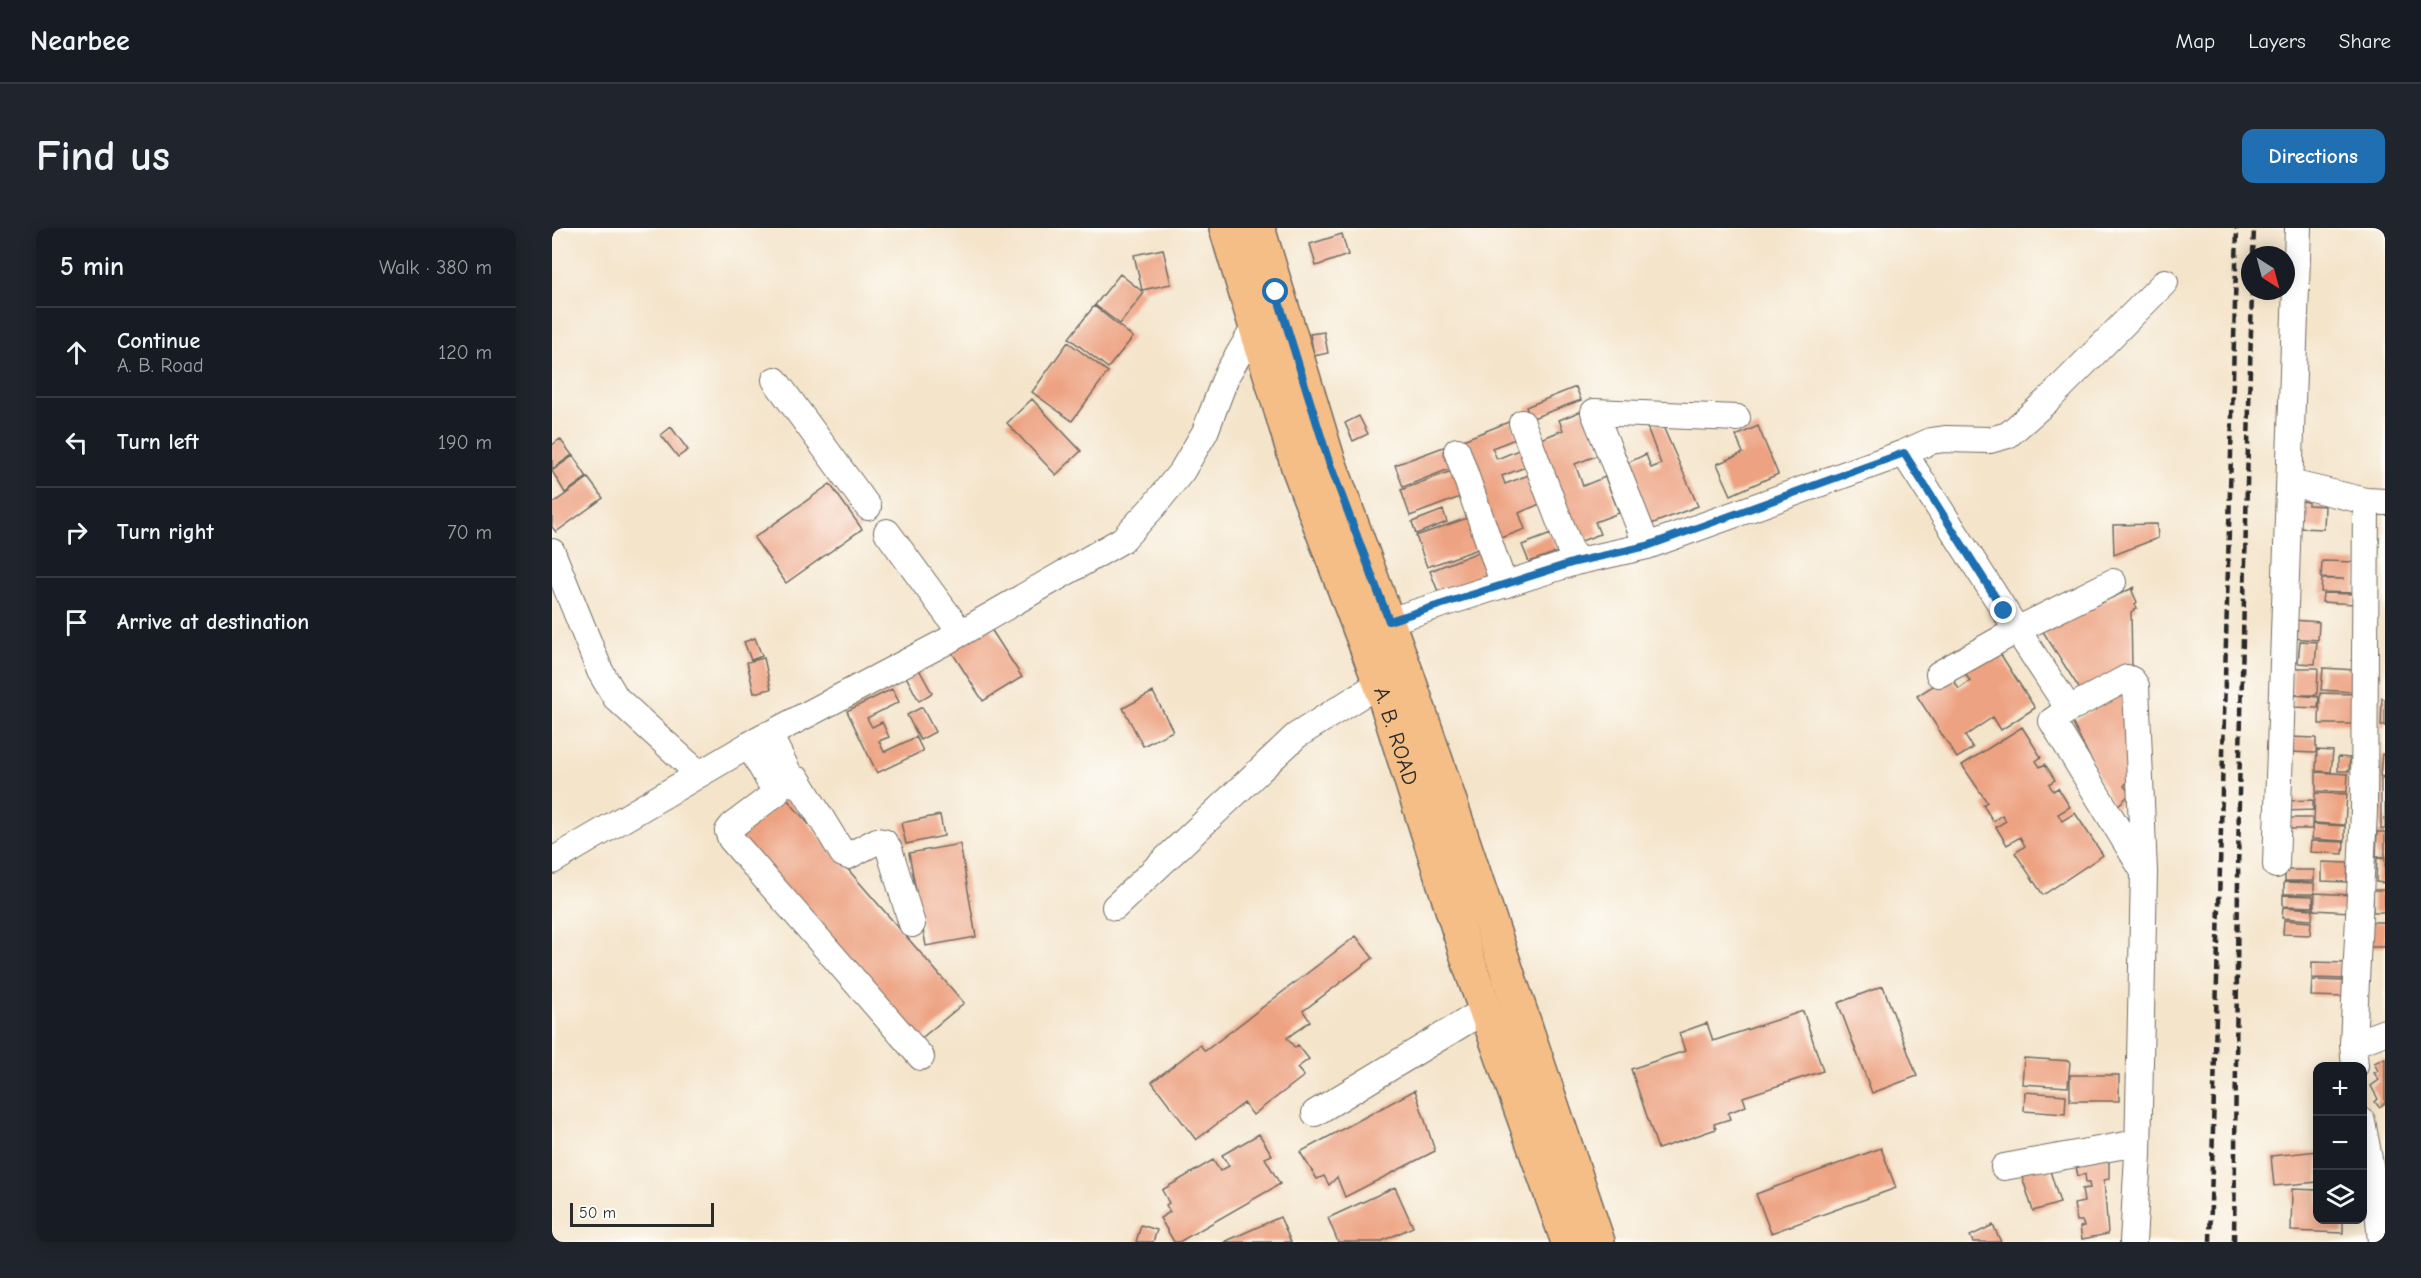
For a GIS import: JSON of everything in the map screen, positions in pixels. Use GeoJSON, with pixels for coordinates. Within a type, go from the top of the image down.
{"type":"FeatureCollection","features":[{"type":"Feature","properties":{"kind":"main road","name":"A. B. ROAD"},"geometry":{"type":"LineString","coordinates":[[1226,228],[1255,327],[1284,368]]}},
{"type":"Feature","properties":{"kind":"main road","name":"A. B. ROAD"},"geometry":{"type":"LineString","coordinates":[[1258,228],[1284,368],[1380,683],[1485,1010],[1568,1242]]}},
{"type":"Feature","properties":{"kind":"main road","name":"A. B. ROAD"},"geometry":{"type":"LineString","coordinates":[[1313,463],[1389,621],[1598,1242]]}},
{"type":"Feature","properties":{"kind":"street"},"geometry":{"type":"LineString","coordinates":[[2277,865],[2298,228]]}},
{"type":"Feature","properties":{"kind":"street"},"geometry":{"type":"LineString","coordinates":[[1389,621],[1575,562],[1647,546],[1904,453],[1931,441],[1990,440],[2008,435],[2048,400],[2165,282]]}},
{"type":"Feature","properties":{"kind":"street"},"geometry":{"type":"LineString","coordinates":[[552,861],[698,773],[961,633],[1122,540],[1182,471],[1205,432],[1227,375],[1255,327]]}},
{"type":"Feature","properties":{"kind":"street"},"geometry":{"type":"LineString","coordinates":[[776,380],[868,507]]}},
{"type":"Feature","properties":{"kind":"street"},"geometry":{"type":"LineString","coordinates":[[1647,546],[1594,412],[1737,418]]}},
{"type":"Feature","properties":{"kind":"street"},"geometry":{"type":"LineString","coordinates":[[1522,423],[1575,562]]}},
{"type":"Feature","properties":{"kind":"street"},"geometry":{"type":"LineString","coordinates":[[1457,451],[1504,585]]}},
{"type":"Feature","properties":{"kind":"street"},"geometry":{"type":"LineString","coordinates":[[1904,453],[2069,709]]}},
{"type":"Feature","properties":{"kind":"street"},"geometry":{"type":"LineString","coordinates":[[2290,483],[2376,502],[2354,1055]]}},
{"type":"Feature","properties":{"kind":"street"},"geometry":{"type":"LineString","coordinates":[[887,532],[961,633]]}},
{"type":"Feature","properties":{"kind":"street"},"geometry":{"type":"LineString","coordinates":[[552,552],[600,671],[616,698],[698,773]]}},
{"type":"Feature","properties":{"kind":"street"},"geometry":{"type":"LineString","coordinates":[[1939,674],[2017,630],[2113,582]]}},
{"type":"Feature","properties":{"kind":"street"},"geometry":{"type":"LineString","coordinates":[[2133,1242],[2144,872],[2136,686],[2132,680],[2127,678],[2069,709],[2052,722],[2144,872]]}},
{"type":"Feature","properties":{"kind":"street"},"geometry":{"type":"LineString","coordinates":[[1115,907],[1296,736],[1380,683]]}},
{"type":"Feature","properties":{"kind":"street"},"geometry":{"type":"LineString","coordinates":[[759,739],[785,789]]}},
{"type":"Feature","properties":{"kind":"street"},"geometry":{"type":"LineString","coordinates":[[912,924],[889,849],[884,842],[878,841],[848,856],[843,854],[798,780],[728,831],[731,839],[921,1057]]}},
{"type":"Feature","properties":{"kind":"street"},"geometry":{"type":"LineString","coordinates":[[1315,1113],[1485,1010]]}},
{"type":"Feature","properties":{"kind":"street"},"geometry":{"type":"LineString","coordinates":[[2354,1055],[2385,1032]]}},
{"type":"Feature","properties":{"kind":"street"},"geometry":{"type":"LineString","coordinates":[[2004,1167],[2137,1143]]}},
{"type":"Feature","properties":{"kind":"street"},"geometry":{"type":"LineString","coordinates":[[2367,1144],[2381,1207],[2381,1242]]}},
{"type":"Feature","properties":{"kind":"building"},"geometry":{"type":"Polygon","coordinates":[[[1342,234],[1348,255],[1316,266],[1310,244],[1342,234]]]}},
{"type":"Feature","properties":{"kind":"building"},"geometry":{"type":"Polygon","coordinates":[[[1163,249],[1171,284],[1142,290],[1134,255],[1163,249]]]}},
{"type":"Feature","properties":{"kind":"building"},"geometry":{"type":"Polygon","coordinates":[[[1120,274],[1144,293],[1120,324],[1095,305],[1120,274]]]}},
{"type":"Feature","properties":{"kind":"building"},"geometry":{"type":"Polygon","coordinates":[[[1094,306],[1133,337],[1108,368],[1069,338],[1094,306]]]}},
{"type":"Feature","properties":{"kind":"building"},"geometry":{"type":"Polygon","coordinates":[[[1324,332],[1328,353],[1314,356],[1310,334],[1324,332]]]}},
{"type":"Feature","properties":{"kind":"building"},"geometry":{"type":"Polygon","coordinates":[[[1068,342],[1108,372],[1072,421],[1032,392],[1068,342]]]}},
{"type":"Feature","properties":{"kind":"building"},"geometry":{"type":"Polygon","coordinates":[[[1576,387],[1581,400],[1530,419],[1526,407],[1576,387]]]}},
{"type":"Feature","properties":{"kind":"building"},"geometry":{"type":"Polygon","coordinates":[[[1032,399],[1081,451],[1056,475],[1007,423],[1032,399]]]}},
{"type":"Feature","properties":{"kind":"building"},"geometry":{"type":"Polygon","coordinates":[[[1584,410],[1601,454],[1575,464],[1583,486],[1605,477],[1619,513],[1595,522],[1600,534],[1576,543],[1536,441],[1563,430],[1559,420],[1584,410]]]}},
{"type":"Feature","properties":{"kind":"building"},"geometry":{"type":"Polygon","coordinates":[[[1359,416],[1368,434],[1353,441],[1345,423],[1359,416]]]}},
{"type":"Feature","properties":{"kind":"building"},"geometry":{"type":"Polygon","coordinates":[[[1511,421],[1518,438],[1492,448],[1497,459],[1521,449],[1528,466],[1502,476],[1505,484],[1531,474],[1542,503],[1519,513],[1525,529],[1496,540],[1458,442],[1511,421]]]}},
{"type":"Feature","properties":{"kind":"building"},"geometry":{"type":"Polygon","coordinates":[[[1661,422],[1698,506],[1646,526],[1619,467],[1646,454],[1651,468],[1661,464],[1647,427],[1661,422]]]}},
{"type":"Feature","properties":{"kind":"building"},"geometry":{"type":"Polygon","coordinates":[[[1758,426],[1778,474],[1731,495],[1717,464],[1743,453],[1736,436],[1758,426]]]}},
{"type":"Feature","properties":{"kind":"building"},"geometry":{"type":"Polygon","coordinates":[[[671,427],[688,450],[678,457],[661,435],[671,427]]]}},
{"type":"Feature","properties":{"kind":"building"},"geometry":{"type":"Polygon","coordinates":[[[560,439],[572,455],[552,469],[552,445],[560,439]]]}},
{"type":"Feature","properties":{"kind":"building"},"geometry":{"type":"Polygon","coordinates":[[[1449,445],[1457,466],[1403,487],[1395,465],[1449,445]]]}},
{"type":"Feature","properties":{"kind":"building"},"geometry":{"type":"Polygon","coordinates":[[[573,456],[587,477],[565,493],[552,471],[573,456]]]}},
{"type":"Feature","properties":{"kind":"building"},"geometry":{"type":"Polygon","coordinates":[[[1459,468],[1468,494],[1410,516],[1401,490],[1459,468]]]}},
{"type":"Feature","properties":{"kind":"building"},"geometry":{"type":"Polygon","coordinates":[[[588,478],[603,498],[556,532],[552,527],[552,504],[588,478]]]}},
{"type":"Feature","properties":{"kind":"building"},"geometry":{"type":"Polygon","coordinates":[[[830,484],[862,529],[786,583],[754,538],[830,484]]]}},
{"type":"Feature","properties":{"kind":"building"},"geometry":{"type":"Polygon","coordinates":[[[2299,501],[2308,502],[2308,505],[2325,506],[2324,529],[2298,528],[2299,501]]]}},
{"type":"Feature","properties":{"kind":"building"},"geometry":{"type":"Polygon","coordinates":[[[1443,510],[1447,522],[1416,534],[1412,522],[1443,510]]]}},
{"type":"Feature","properties":{"kind":"building"},"geometry":{"type":"Polygon","coordinates":[[[1473,516],[1484,547],[1427,567],[1416,536],[1473,516]]]}},
{"type":"Feature","properties":{"kind":"building"},"geometry":{"type":"Polygon","coordinates":[[[2157,524],[2158,538],[2114,555],[2113,525],[2157,524]]]}},
{"type":"Feature","properties":{"kind":"building"},"geometry":{"type":"Polygon","coordinates":[[[1551,534],[1557,552],[1529,562],[1522,545],[1551,534]]]}},
{"type":"Feature","properties":{"kind":"building"},"geometry":{"type":"Polygon","coordinates":[[[1486,549],[1495,573],[1439,594],[1430,571],[1486,549]]]}},
{"type":"Feature","properties":{"kind":"building"},"geometry":{"type":"Polygon","coordinates":[[[2322,561],[2357,562],[2355,593],[2321,592],[2322,579],[2344,579],[2321,578],[2322,561]]]}},
{"type":"Feature","properties":{"kind":"building"},"geometry":{"type":"Polygon","coordinates":[[[2135,587],[2132,591],[2137,608],[2131,612],[2132,667],[2084,696],[2042,630],[2135,587]]]}},
{"type":"Feature","properties":{"kind":"building"},"geometry":{"type":"Polygon","coordinates":[[[2323,593],[2354,594],[2354,604],[2322,602],[2323,593]]]}},
{"type":"Feature","properties":{"kind":"building"},"geometry":{"type":"Polygon","coordinates":[[[2293,620],[2319,622],[2318,640],[2292,638],[2293,620]]]}},
{"type":"Feature","properties":{"kind":"building"},"geometry":{"type":"Polygon","coordinates":[[[989,626],[1022,677],[983,701],[951,651],[989,626]]]}},
{"type":"Feature","properties":{"kind":"building"},"geometry":{"type":"Polygon","coordinates":[[[755,638],[762,656],[751,660],[744,642],[755,638]]]}},
{"type":"Feature","properties":{"kind":"building"},"geometry":{"type":"Polygon","coordinates":[[[2300,641],[2317,642],[2315,664],[2298,663],[2300,641]]]}},
{"type":"Feature","properties":{"kind":"building"},"geometry":{"type":"Polygon","coordinates":[[[1994,644],[2035,708],[2001,730],[1993,717],[1965,736],[1973,748],[1957,758],[1917,696],[1950,675],[1959,689],[1970,681],[1960,666],[1994,644]]]}},
{"type":"Feature","properties":{"kind":"building"},"geometry":{"type":"Polygon","coordinates":[[[764,658],[771,689],[754,693],[747,662],[764,658]]]}},
{"type":"Feature","properties":{"kind":"building"},"geometry":{"type":"Polygon","coordinates":[[[915,662],[932,693],[919,701],[902,669],[915,662]]]}},
{"type":"Feature","properties":{"kind":"building"},"geometry":{"type":"Polygon","coordinates":[[[2292,668],[2318,668],[2317,695],[2292,695],[2292,668]]]}},
{"type":"Feature","properties":{"kind":"building"},"geometry":{"type":"Polygon","coordinates":[[[2323,668],[2355,670],[2354,692],[2321,690],[2323,668]]]}},
{"type":"Feature","properties":{"kind":"building"},"geometry":{"type":"Polygon","coordinates":[[[892,689],[899,702],[867,718],[872,727],[882,722],[889,737],[879,741],[884,752],[916,737],[923,751],[877,773],[847,711],[892,689]]]}},
{"type":"Feature","properties":{"kind":"building"},"geometry":{"type":"Polygon","coordinates":[[[2122,691],[2130,703],[2129,780],[2124,786],[2129,792],[2115,808],[2072,722],[2122,691]]]}},
{"type":"Feature","properties":{"kind":"building"},"geometry":{"type":"Polygon","coordinates":[[[1153,692],[1173,731],[1143,746],[1123,708],[1153,692]]]}},
{"type":"Feature","properties":{"kind":"building"},"geometry":{"type":"Polygon","coordinates":[[[2320,693],[2354,694],[2353,724],[2319,724],[2320,693]]]}},
{"type":"Feature","properties":{"kind":"building"},"geometry":{"type":"Polygon","coordinates":[[[2294,695],[2319,697],[2318,708],[2293,707],[2294,695]]]}},
{"type":"Feature","properties":{"kind":"building"},"geometry":{"type":"Polygon","coordinates":[[[2382,698],[2385,699],[2385,726],[2381,726],[2382,698]]]}},
{"type":"Feature","properties":{"kind":"building"},"geometry":{"type":"Polygon","coordinates":[[[922,707],[935,732],[920,740],[907,715],[922,707]]]}},
{"type":"Feature","properties":{"kind":"building"},"geometry":{"type":"Polygon","coordinates":[[[2022,727],[2041,757],[2036,761],[2040,767],[2045,764],[2055,780],[2049,784],[2053,791],[2058,788],[2070,807],[2058,814],[2062,821],[2075,813],[2103,855],[2043,895],[2015,853],[2025,846],[2020,837],[2007,845],[1996,827],[2006,821],[2002,815],[1993,821],[1983,805],[1987,802],[1962,765],[2022,727]]]}},
{"type":"Feature","properties":{"kind":"building"},"geometry":{"type":"Polygon","coordinates":[[[2289,737],[2316,738],[2316,753],[2288,752],[2289,737]]]}},
{"type":"Feature","properties":{"kind":"building"},"geometry":{"type":"Polygon","coordinates":[[[2317,750],[2333,751],[2331,772],[2316,771],[2317,750]]]}},
{"type":"Feature","properties":{"kind":"building"},"geometry":{"type":"Polygon","coordinates":[[[2382,754],[2385,754],[2385,777],[2380,776],[2382,754]]]}},
{"type":"Feature","properties":{"kind":"building"},"geometry":{"type":"Polygon","coordinates":[[[2338,757],[2350,758],[2349,771],[2338,771],[2338,757]]]}},
{"type":"Feature","properties":{"kind":"building"},"geometry":{"type":"Polygon","coordinates":[[[2316,772],[2348,774],[2347,792],[2316,791],[2316,772]]]}},
{"type":"Feature","properties":{"kind":"building"},"geometry":{"type":"Polygon","coordinates":[[[2381,778],[2385,778],[2385,829],[2381,829],[2381,778]]]}},
{"type":"Feature","properties":{"kind":"building"},"geometry":{"type":"Polygon","coordinates":[[[2315,793],[2347,794],[2345,825],[2314,823],[2315,793]]]}},
{"type":"Feature","properties":{"kind":"building"},"geometry":{"type":"Polygon","coordinates":[[[786,798],[964,1003],[918,1041],[738,838],[786,798]]]}},
{"type":"Feature","properties":{"kind":"building"},"geometry":{"type":"Polygon","coordinates":[[[2313,800],[2313,810],[2284,811],[2284,801],[2313,800]]]}},
{"type":"Feature","properties":{"kind":"building"},"geometry":{"type":"Polygon","coordinates":[[[940,815],[944,836],[906,844],[901,823],[940,815]]]}},
{"type":"Feature","properties":{"kind":"building"},"geometry":{"type":"Polygon","coordinates":[[[2283,818],[2312,818],[2312,829],[2283,829],[2283,818]]]}},
{"type":"Feature","properties":{"kind":"building"},"geometry":{"type":"Polygon","coordinates":[[[2313,824],[2345,826],[2345,841],[2312,839],[2313,824]]]}},
{"type":"Feature","properties":{"kind":"building"},"geometry":{"type":"Polygon","coordinates":[[[2377,832],[2385,832],[2385,857],[2376,857],[2377,832]]]}},
{"type":"Feature","properties":{"kind":"building"},"geometry":{"type":"Polygon","coordinates":[[[2311,841],[2344,842],[2343,854],[2310,852],[2311,841]]]}},
{"type":"Feature","properties":{"kind":"building"},"geometry":{"type":"Polygon","coordinates":[[[960,844],[976,937],[926,946],[909,853],[960,844]]]}},
{"type":"Feature","properties":{"kind":"building"},"geometry":{"type":"Polygon","coordinates":[[[2377,858],[2385,859],[2385,883],[2376,882],[2377,858]]]}},
{"type":"Feature","properties":{"kind":"building"},"geometry":{"type":"Polygon","coordinates":[[[2322,862],[2348,863],[2347,882],[2322,881],[2322,862]]]}},
{"type":"Feature","properties":{"kind":"building"},"geometry":{"type":"Polygon","coordinates":[[[2285,870],[2314,870],[2314,881],[2285,881],[2285,870]]]}},
{"type":"Feature","properties":{"kind":"building"},"geometry":{"type":"Polygon","coordinates":[[[2284,882],[2314,883],[2314,894],[2284,894],[2284,882]]]}},
{"type":"Feature","properties":{"kind":"building"},"geometry":{"type":"Polygon","coordinates":[[[2373,890],[2385,890],[2385,912],[2373,912],[2373,890]]]}},
{"type":"Feature","properties":{"kind":"building"},"geometry":{"type":"Polygon","coordinates":[[[2315,893],[2351,895],[2351,912],[2314,910],[2315,893]]]}},
{"type":"Feature","properties":{"kind":"building"},"geometry":{"type":"Polygon","coordinates":[[[2283,895],[2313,896],[2313,907],[2283,906],[2283,895]]]}},
{"type":"Feature","properties":{"kind":"building"},"geometry":{"type":"Polygon","coordinates":[[[2283,907],[2313,909],[2312,920],[2282,918],[2283,907]]]}},
{"type":"Feature","properties":{"kind":"building"},"geometry":{"type":"Polygon","coordinates":[[[2284,920],[2311,922],[2310,935],[2283,934],[2284,920]]]}},
{"type":"Feature","properties":{"kind":"building"},"geometry":{"type":"Polygon","coordinates":[[[2367,922],[2385,922],[2385,947],[2367,947],[2367,922]]]}},
{"type":"Feature","properties":{"kind":"building"},"geometry":{"type":"Polygon","coordinates":[[[1356,936],[1373,958],[1303,1011],[1310,1021],[1287,1038],[1295,1048],[1298,1045],[1309,1059],[1297,1068],[1304,1076],[1253,1115],[1244,1103],[1196,1140],[1152,1082],[1200,1045],[1205,1051],[1356,936]]]}},
{"type":"Feature","properties":{"kind":"building"},"geometry":{"type":"Polygon","coordinates":[[[2312,962],[2347,963],[2347,979],[2312,978],[2312,962]]]}},
{"type":"Feature","properties":{"kind":"building"},"geometry":{"type":"Polygon","coordinates":[[[2312,980],[2346,981],[2345,997],[2311,996],[2312,980]]]}},
{"type":"Feature","properties":{"kind":"building"},"geometry":{"type":"Polygon","coordinates":[[[1883,986],[1917,1076],[1872,1093],[1838,1003],[1883,986]]]}},
{"type":"Feature","properties":{"kind":"building"},"geometry":{"type":"Polygon","coordinates":[[[1803,1011],[1823,1071],[1743,1097],[1746,1106],[1728,1113],[1730,1119],[1714,1124],[1716,1129],[1658,1149],[1631,1069],[1685,1051],[1679,1033],[1707,1023],[1713,1041],[1803,1011]]]}},
{"type":"Feature","properties":{"kind":"building"},"geometry":{"type":"Polygon","coordinates":[[[2024,1058],[2070,1061],[2068,1087],[2022,1084],[2024,1058]]]}},
{"type":"Feature","properties":{"kind":"building"},"geometry":{"type":"Polygon","coordinates":[[[2385,1058],[2385,1103],[2379,1107],[2375,1102],[2378,1099],[2371,1086],[2379,1080],[2374,1073],[2378,1071],[2374,1063],[2385,1058]]]}},
{"type":"Feature","properties":{"kind":"building"},"geometry":{"type":"Polygon","coordinates":[[[2070,1075],[2119,1075],[2119,1101],[2070,1101],[2070,1075]]]}},
{"type":"Feature","properties":{"kind":"building"},"geometry":{"type":"Polygon","coordinates":[[[1415,1090],[1435,1151],[1345,1197],[1337,1177],[1329,1185],[1324,1176],[1317,1179],[1300,1152],[1415,1090]]]}},
{"type":"Feature","properties":{"kind":"building"},"geometry":{"type":"Polygon","coordinates":[[[2025,1092],[2066,1095],[2065,1114],[2024,1111],[2025,1092]]]}},
{"type":"Feature","properties":{"kind":"building"},"geometry":{"type":"Polygon","coordinates":[[[1259,1134],[1272,1155],[1265,1158],[1280,1184],[1179,1242],[1174,1242],[1160,1218],[1170,1212],[1166,1205],[1169,1203],[1162,1190],[1213,1160],[1220,1171],[1229,1166],[1222,1155],[1259,1134]]]}},
{"type":"Feature","properties":{"kind":"building"},"geometry":{"type":"Polygon","coordinates":[[[1881,1148],[1896,1188],[1771,1233],[1756,1194],[1881,1148]]]}},
{"type":"Feature","properties":{"kind":"building"},"geometry":{"type":"Polygon","coordinates":[[[2313,1152],[2313,1182],[2274,1186],[2271,1156],[2313,1152]]]}},
{"type":"Feature","properties":{"kind":"building"},"geometry":{"type":"Polygon","coordinates":[[[2109,1154],[2109,1179],[2104,1180],[2108,1234],[2082,1239],[2080,1227],[2084,1226],[2082,1221],[2077,1221],[2074,1204],[2084,1202],[2082,1189],[2090,1188],[2089,1183],[2086,1183],[2085,1174],[2078,1176],[2075,1161],[2109,1154]]]}},
{"type":"Feature","properties":{"kind":"building"},"geometry":{"type":"Polygon","coordinates":[[[2047,1161],[2060,1203],[2033,1211],[2020,1170],[2047,1161]]]}},
{"type":"Feature","properties":{"kind":"building"},"geometry":{"type":"Polygon","coordinates":[[[1395,1187],[1413,1227],[1380,1242],[1338,1242],[1328,1218],[1395,1187]]]}},
{"type":"Feature","properties":{"kind":"building"},"geometry":{"type":"Polygon","coordinates":[[[2292,1189],[2313,1190],[2313,1224],[2343,1224],[2343,1233],[2291,1231],[2292,1189]]]}},
{"type":"Feature","properties":{"kind":"building"},"geometry":{"type":"Polygon","coordinates":[[[1280,1217],[1291,1242],[1224,1242],[1280,1217]]]}},
{"type":"Feature","properties":{"kind":"building"},"geometry":{"type":"Polygon","coordinates":[[[1141,1225],[1157,1230],[1153,1242],[1136,1242],[1141,1225]]]}},
{"type":"Feature","properties":{"kind":"building"},"geometry":{"type":"Polygon","coordinates":[[[1993,1225],[2001,1242],[1973,1242],[1970,1236],[1993,1225]]]}},
{"type":"Feature","properties":{"kind":"railway"},"geometry":{"type":"LineString","coordinates":[[2210,1242],[2237,228]]}},
{"type":"Feature","properties":{"kind":"railway"},"geometry":{"type":"LineString","coordinates":[[2253,246],[2254,228]]}},
{"type":"Feature","properties":{"kind":"railway"},"geometry":{"type":"LineString","coordinates":[[2234,1242],[2239,792],[2252,300]]}},
{"type":"Feature","properties":{"kind":"route"},"geometry":{"type":"LineString","coordinates":[[1276,292],[1328,459],[1389,621],[1575,562],[1647,546],[1904,453],[2004,611]]}}]}
